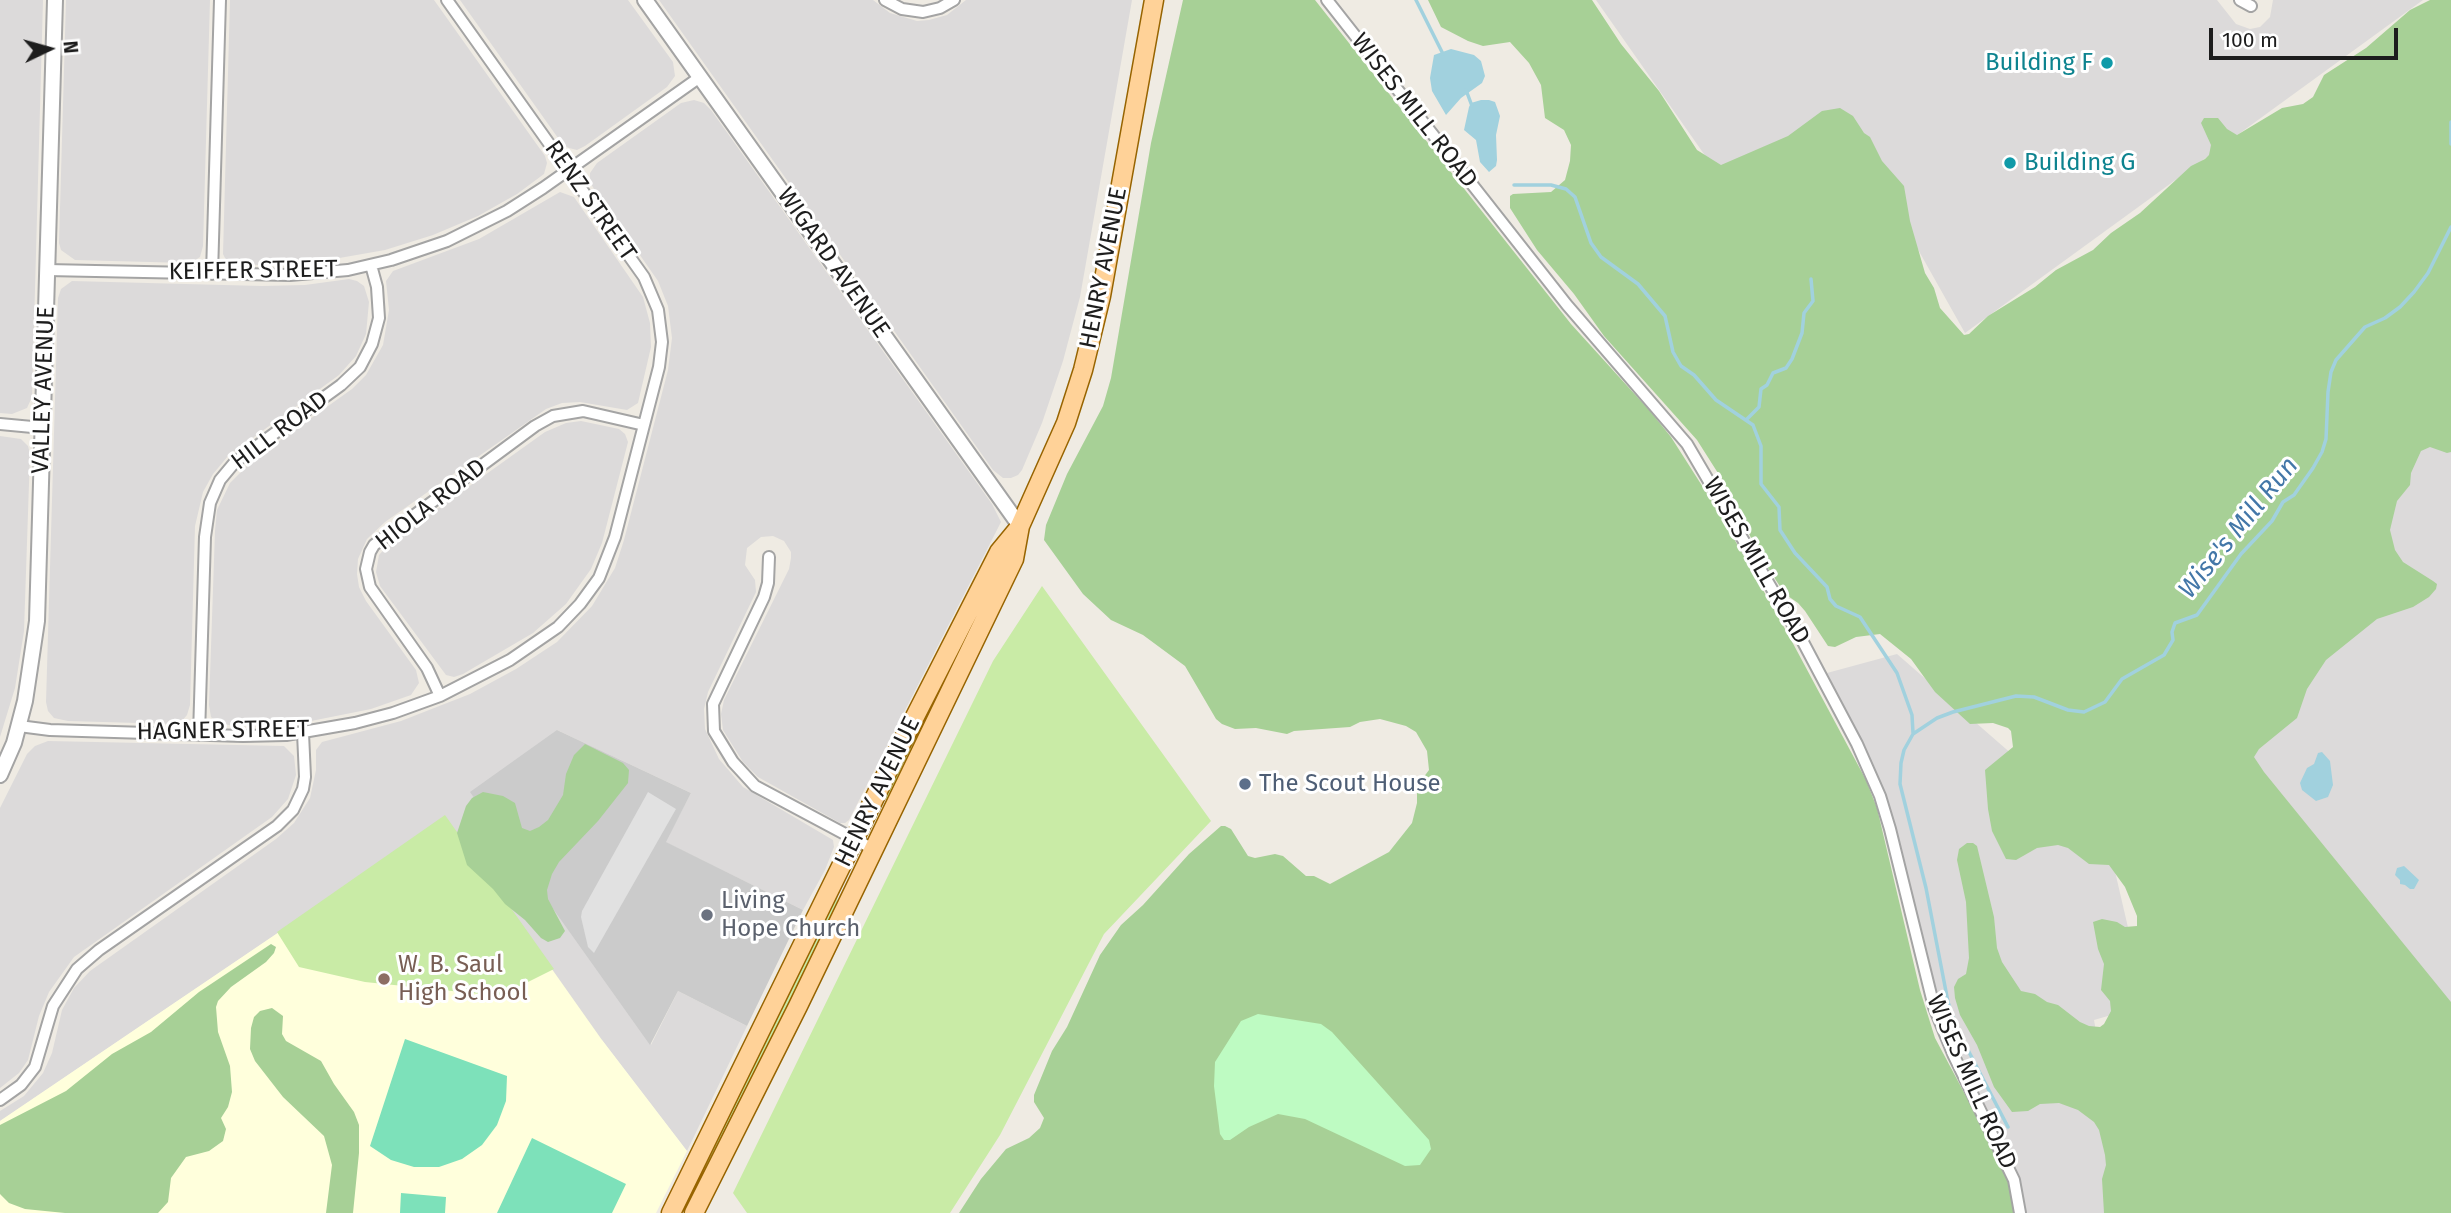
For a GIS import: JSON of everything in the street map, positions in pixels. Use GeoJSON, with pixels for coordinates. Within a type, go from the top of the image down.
{"type":"FeatureCollection","features":[{"type":"Feature","properties":{"kind":"main road","name":"HENRY AVENUE"},"geometry":{"type":"LineString","coordinates":[[694,1213],[1014,559],[1020,526],[1066,424],[1089,345],[1106,270],[1154,0]]}},
{"type":"Feature","properties":{"kind":"main road","name":"HENRY AVENUE"},"geometry":{"type":"LineString","coordinates":[[671,1213],[999,552],[1020,526]]}},
{"type":"Feature","properties":{"kind":"street","name":"VALLEY AVENUE"},"geometry":{"type":"LineString","coordinates":[[0,775],[19,726],[36,639],[55,0]]}},
{"type":"Feature","properties":{"kind":"street"},"geometry":{"type":"LineString","coordinates":[[212,274],[220,0]]}},
{"type":"Feature","properties":{"kind":"street","name":"RENZ STREET"},"geometry":{"type":"LineString","coordinates":[[447,0],[644,277],[656,301],[662,329],[661,354],[644,425]]}},
{"type":"Feature","properties":{"kind":"street","name":"WIGARD AVENUE"},"geometry":{"type":"LineString","coordinates":[[645,0],[1020,526]]}},
{"type":"Feature","properties":{"kind":"street"},"geometry":{"type":"LineString","coordinates":[[885,0],[914,12],[940,8],[954,0]]}},
{"type":"Feature","properties":{"kind":"street","name":"WISES MILL ROAD"},"geometry":{"type":"LineString","coordinates":[[1326,0],[1567,306],[1687,444],[1803,642],[1857,744],[1880,796],[1934,1007],[1954,1056],[2014,1180],[2020,1213]]}},
{"type":"Feature","properties":{"kind":"street"},"geometry":{"type":"LineString","coordinates":[[2240,0],[2251,6]]}},
{"type":"Feature","properties":{"kind":"street","name":"KEIFFER STREET"},"geometry":{"type":"LineString","coordinates":[[47,270],[309,274],[371,265],[421,250],[469,231],[527,200],[700,77]]}},
{"type":"Feature","properties":{"kind":"street","name":"HILL ROAD"},"geometry":{"type":"LineString","coordinates":[[199,735],[205,537],[209,503],[220,480],[235,462],[341,386],[360,367],[372,344],[379,318],[377,287],[371,265]]}},
{"type":"Feature","properties":{"kind":"street","name":"HIOLA ROAD"},"geometry":{"type":"LineString","coordinates":[[440,696],[427,668],[370,587],[366,569],[374,545],[524,434],[553,416],[583,411],[644,425]]}},
{"type":"Feature","properties":{"kind":"street"},"geometry":{"type":"LineString","coordinates":[[0,424],[43,428]]}},
{"type":"Feature","properties":{"kind":"street","name":"HAGNER STREET"},"geometry":{"type":"LineString","coordinates":[[19,726],[46,730],[268,736],[303,733],[375,718],[440,696],[490,671],[536,643],[558,627],[590,592],[610,551],[644,425]]}},
{"type":"Feature","properties":{"kind":"street"},"geometry":{"type":"LineString","coordinates":[[769,557],[768,583],[764,597],[713,704],[714,730],[733,762],[755,786],[873,849]]}},
{"type":"Feature","properties":{"kind":"street"},"geometry":{"type":"LineString","coordinates":[[0,1100],[21,1085],[35,1067],[53,1006],[77,969],[99,950],[277,826],[293,810],[303,789],[305,777],[303,733]]}},
{"type":"Feature","properties":{"kind":"shaded area"},"geometry":{"type":"Polygon","coordinates":[[[0,0],[43,0],[32,397],[27,408],[12,414],[0,413],[0,0]]]}},
{"type":"Feature","properties":{"kind":"shaded area"},"geometry":{"type":"Polygon","coordinates":[[[66,0],[210,0],[203,246],[200,257],[194,261],[75,260],[61,250],[59,243],[66,0]]]}},
{"type":"Feature","properties":{"kind":"shaded area"},"geometry":{"type":"Polygon","coordinates":[[[230,0],[434,0],[545,156],[547,163],[544,174],[517,194],[478,216],[433,235],[385,250],[305,264],[258,265],[227,262],[223,254],[230,0]]]}},
{"type":"Feature","properties":{"kind":"shaded area"},"geometry":{"type":"Polygon","coordinates":[[[460,0],[628,0],[673,62],[675,76],[667,87],[585,146],[577,150],[569,148],[563,145],[460,0]]]}},
{"type":"Feature","properties":{"kind":"shaded area"},"geometry":{"type":"Polygon","coordinates":[[[659,0],[873,0],[890,13],[917,21],[947,15],[966,0],[1132,0],[1080,297],[1063,361],[1042,423],[1018,475],[1003,478],[993,470],[659,0]]]}},
{"type":"Feature","properties":{"kind":"shaded area"},"geometry":{"type":"Polygon","coordinates":[[[1596,0],[2217,0],[2236,24],[2250,29],[2260,27],[2270,17],[2273,0],[2423,0],[1965,333],[1862,150],[1753,224],[1596,0]]]}},
{"type":"Feature","properties":{"kind":"shaded area"},"geometry":{"type":"Polygon","coordinates":[[[694,100],[704,103],[711,110],[992,504],[1001,522],[849,820],[845,823],[840,823],[758,777],[743,762],[723,730],[721,714],[724,700],[789,569],[791,558],[791,552],[784,541],[773,536],[761,537],[747,548],[745,565],[755,580],[756,592],[708,692],[704,709],[705,729],[719,759],[743,787],[833,840],[834,847],[825,870],[803,910],[665,842],[691,793],[557,730],[651,1045],[678,991],[747,1026],[687,1151],[602,1040],[300,918],[0,1121],[0,1111],[24,1096],[43,1073],[52,1053],[62,1010],[74,988],[90,971],[276,839],[294,823],[310,798],[316,770],[316,750],[322,742],[401,721],[470,694],[516,669],[557,642],[592,606],[615,568],[624,540],[668,370],[672,338],[668,306],[658,281],[594,189],[590,182],[590,173],[597,163],[681,103],[694,100]]]}},
{"type":"Feature","properties":{"kind":"shaded area"},"geometry":{"type":"Polygon","coordinates":[[[560,192],[574,197],[643,297],[650,323],[651,347],[638,403],[627,410],[580,402],[562,403],[546,409],[385,522],[367,539],[358,559],[359,587],[366,601],[416,670],[419,683],[411,695],[371,709],[311,721],[233,726],[216,722],[211,717],[209,705],[215,531],[217,510],[230,483],[254,459],[352,389],[366,375],[383,345],[389,310],[386,281],[393,271],[479,239],[560,192]]]}},
{"type":"Feature","properties":{"kind":"shaded area"},"geometry":{"type":"Polygon","coordinates":[[[349,279],[364,286],[369,302],[366,334],[356,356],[339,375],[228,456],[203,492],[195,526],[190,705],[187,715],[181,722],[173,724],[68,721],[54,718],[48,711],[46,702],[58,298],[61,289],[72,281],[262,286],[305,285],[349,279]]]}},
{"type":"Feature","properties":{"kind":"shaded area"},"geometry":{"type":"Polygon","coordinates":[[[2451,347],[2451,1006],[2206,708],[2451,347]]]}},
{"type":"Feature","properties":{"kind":"shaded area"},"geometry":{"type":"Polygon","coordinates":[[[581,421],[619,429],[628,442],[602,543],[591,569],[566,604],[533,633],[463,674],[454,677],[446,675],[380,586],[376,572],[379,555],[390,543],[545,432],[566,423],[581,421]]]}},
{"type":"Feature","properties":{"kind":"shaded area"},"geometry":{"type":"Polygon","coordinates":[[[0,436],[21,439],[28,446],[30,454],[24,631],[15,688],[0,737],[0,436]]]}},
{"type":"Feature","properties":{"kind":"shaded area"},"geometry":{"type":"Polygon","coordinates":[[[1897,654],[2107,837],[2146,1005],[2094,1020],[2128,1213],[2024,1213],[2020,1182],[1943,1016],[1889,806],[1858,733],[1827,673],[1897,654]]]}},
{"type":"Feature","properties":{"kind":"shaded area"},"geometry":{"type":"Polygon","coordinates":[[[557,730],[691,793],[666,842],[803,910],[747,1026],[678,991],[650,1045],[470,792],[557,730]]]}},
{"type":"Feature","properties":{"kind":"shaded area"},"geometry":{"type":"Polygon","coordinates":[[[48,741],[284,746],[294,756],[296,775],[288,799],[272,817],[74,957],[49,992],[39,1016],[28,1060],[19,1073],[0,1088],[0,808],[27,754],[35,746],[48,741]]]}},
{"type":"Feature","properties":{"kind":"shaded area"},"geometry":{"type":"Polygon","coordinates":[[[648,792],[676,809],[594,953],[588,947],[582,911],[648,792]]]}},
{"type":"Feature","properties":{"kind":"shaded area","name":"W. B. Saul High School"},"geometry":{"type":"Polygon","coordinates":[[[446,819],[602,1040],[687,1151],[656,1213],[0,1213],[0,1121],[446,819]]]}},
{"type":"Feature","properties":{"kind":"green space"},"geometry":{"type":"Polygon","coordinates":[[[1183,0],[1315,0],[1571,324],[1671,437],[1720,514],[1866,780],[1877,808],[1920,990],[1935,1038],[2009,1180],[2014,1213],[959,1213],[981,1179],[1006,1149],[1029,1138],[1040,1128],[1044,1118],[1034,1102],[1034,1095],[1052,1051],[1067,1027],[1100,955],[1121,925],[1189,854],[1221,826],[1225,826],[1231,829],[1248,856],[1283,856],[1306,876],[1314,876],[1330,884],[1389,852],[1412,823],[1417,803],[1417,786],[1429,770],[1427,751],[1416,732],[1406,726],[1380,719],[1360,722],[1350,727],[1294,731],[1287,734],[1256,728],[1235,729],[1222,724],[1216,719],[1185,666],[1143,635],[1111,620],[1083,594],[1044,540],[1046,525],[1067,474],[1103,406],[1111,378],[1151,143],[1183,0]]]}},
{"type":"Feature","properties":{"kind":"green space"},"geometry":{"type":"Polygon","coordinates":[[[1428,0],[1592,0],[1621,44],[1659,91],[1697,150],[1721,165],[1788,136],[1822,111],[1840,108],[1853,116],[1864,133],[1870,137],[1882,161],[1904,186],[1910,221],[1925,273],[1934,288],[1940,308],[1964,335],[2056,270],[2093,250],[2111,233],[2140,213],[2191,166],[2205,159],[2209,155],[2211,145],[2201,123],[2204,118],[2218,118],[2227,129],[2237,135],[2282,108],[2303,104],[2313,97],[2324,75],[2366,48],[2410,10],[2430,0],[2451,0],[2451,452],[2430,447],[2421,451],[2411,473],[2410,485],[2397,501],[2390,530],[2395,550],[2403,562],[2437,584],[2436,589],[2413,607],[2377,619],[2326,660],[2307,689],[2297,718],[2259,749],[2254,757],[2451,1002],[2451,1213],[2104,1213],[2102,1179],[2106,1165],[2105,1155],[2099,1130],[2094,1122],[2078,1110],[2059,1103],[2040,1104],[2028,1111],[2012,1112],[1994,1087],[1977,1045],[1960,1015],[1955,998],[1954,987],[1958,979],[1966,974],[1969,958],[1966,902],[1957,860],[1959,849],[1967,843],[1977,846],[1994,917],[1997,948],[2002,962],[2021,991],[2035,994],[2058,1005],[2089,1026],[2100,1027],[2111,1011],[2110,1001],[2101,990],[2104,964],[2093,922],[2102,919],[2125,927],[2137,926],[2137,916],[2125,887],[2109,865],[2089,864],[2068,848],[2058,845],[2037,848],[2016,860],[2006,859],[1992,831],[1985,770],[2013,747],[2011,731],[1993,723],[1970,724],[1935,692],[1911,659],[1880,634],[1856,637],[1835,647],[1828,646],[1805,611],[1785,594],[1760,556],[1723,481],[1697,440],[1604,336],[1574,294],[1537,250],[1510,208],[1510,196],[1513,194],[1551,192],[1565,180],[1570,161],[1571,145],[1564,130],[1545,118],[1541,85],[1529,63],[1510,42],[1483,46],[1441,27],[1428,0]]]}},
{"type":"Feature","properties":{"kind":"green space"},"geometry":{"type":"Polygon","coordinates":[[[1042,586],[1211,821],[1104,934],[1000,1135],[950,1213],[747,1213],[733,1193],[993,661],[1042,586]]]}},
{"type":"Feature","properties":{"kind":"green space"},"geometry":{"type":"Polygon","coordinates":[[[982,599],[984,601],[889,799],[886,799],[884,796],[982,599]]]}},
{"type":"Feature","properties":{"kind":"green space"},"geometry":{"type":"Polygon","coordinates":[[[585,744],[623,763],[629,770],[628,783],[598,821],[559,862],[552,874],[547,890],[548,899],[565,931],[560,938],[548,942],[467,865],[457,833],[466,806],[472,798],[483,792],[503,796],[515,803],[522,828],[530,831],[539,827],[548,820],[563,795],[566,774],[574,755],[585,744]]]}},
{"type":"Feature","properties":{"kind":"green space"},"geometry":{"type":"Polygon","coordinates":[[[445,815],[554,969],[500,996],[365,982],[299,967],[277,932],[445,815]]]}},
{"type":"Feature","properties":{"kind":"green space"},"geometry":{"type":"Polygon","coordinates":[[[854,859],[838,893],[836,910],[708,1169],[705,1169],[703,1166],[854,859]]]}},
{"type":"Feature","properties":{"kind":"green space"},"geometry":{"type":"Polygon","coordinates":[[[271,944],[276,947],[274,953],[231,987],[216,1007],[218,1032],[230,1066],[232,1092],[228,1107],[221,1118],[226,1129],[223,1141],[209,1151],[186,1157],[171,1178],[168,1202],[158,1213],[65,1213],[25,1209],[9,1203],[0,1194],[0,1125],[66,1091],[112,1054],[151,1032],[199,992],[271,944]]]}},
{"type":"Feature","properties":{"kind":"green space"},"geometry":{"type":"Polygon","coordinates":[[[272,1008],[283,1016],[282,1034],[286,1041],[321,1061],[354,1112],[359,1125],[359,1153],[353,1213],[326,1213],[332,1165],[324,1136],[283,1097],[255,1061],[250,1049],[254,1017],[260,1011],[272,1008]]]}},
{"type":"Feature","properties":{"kind":"green space"},"geometry":{"type":"Polygon","coordinates":[[[1258,1014],[1321,1024],[1332,1032],[1429,1140],[1431,1149],[1420,1165],[1405,1166],[1305,1119],[1278,1114],[1249,1127],[1230,1140],[1224,1140],[1220,1134],[1214,1086],[1215,1062],[1241,1021],[1258,1014]]]}},
{"type":"Feature","properties":{"kind":"green space"},"geometry":{"type":"Polygon","coordinates":[[[405,1039],[507,1076],[506,1101],[497,1125],[482,1145],[462,1159],[439,1167],[414,1167],[391,1160],[370,1146],[405,1039]]]}},
{"type":"Feature","properties":{"kind":"green space"},"geometry":{"type":"Polygon","coordinates":[[[532,1138],[626,1184],[612,1213],[497,1213],[532,1138]]]}},
{"type":"Feature","properties":{"kind":"green space"},"geometry":{"type":"Polygon","coordinates":[[[401,1193],[446,1197],[445,1213],[400,1213],[401,1193]]]}},
{"type":"Feature","properties":{"kind":"water"},"geometry":{"type":"Polygon","coordinates":[[[1451,49],[1474,55],[1481,61],[1485,76],[1482,83],[1461,98],[1446,115],[1432,91],[1430,78],[1434,55],[1451,49]]]}},
{"type":"Feature","properties":{"kind":"water"},"geometry":{"type":"Polygon","coordinates":[[[1481,100],[1495,102],[1500,116],[1496,135],[1496,166],[1489,172],[1480,162],[1476,140],[1464,130],[1471,103],[1481,100]]]}},
{"type":"Feature","properties":{"kind":"water"},"geometry":{"type":"Polygon","coordinates":[[[2322,752],[2330,761],[2333,785],[2328,797],[2316,801],[2302,790],[2300,783],[2307,768],[2314,764],[2318,753],[2322,752]]]}},
{"type":"Feature","properties":{"kind":"water"},"geometry":{"type":"Polygon","coordinates":[[[2404,866],[2419,880],[2414,889],[2400,884],[2395,875],[2397,868],[2404,866]]]}},
{"type":"Feature","properties":{"kind":"waterway"},"geometry":{"type":"LineString","coordinates":[[1416,0],[1443,54]]}},
{"type":"Feature","properties":{"kind":"waterway"},"geometry":{"type":"LineString","coordinates":[[1466,90],[1472,106]]}},
{"type":"Feature","properties":{"kind":"waterway","name":"Wise's Mill Run"},"geometry":{"type":"LineString","coordinates":[[2451,122],[2451,144]]}},
{"type":"Feature","properties":{"kind":"waterway"},"geometry":{"type":"LineString","coordinates":[[1514,185],[1551,185],[1566,189],[1575,197],[1591,243],[1601,257],[1638,284],[1665,316],[1673,352],[1681,366],[1694,375],[1716,400],[1753,425],[1761,446],[1761,484],[1779,507],[1780,530],[1795,553],[1827,587],[1830,599],[1836,606],[1860,617],[1897,673],[1912,715],[1913,733]]}},
{"type":"Feature","properties":{"kind":"waterway","name":"Wise's Mill Run"},"geometry":{"type":"LineString","coordinates":[[2008,1127],[1956,1027],[1948,1002],[1926,888],[1900,784],[1904,750],[1913,734],[1937,718],[2016,696],[2034,697],[2068,710],[2084,712],[2105,702],[2122,679],[2164,655],[2173,640],[2175,623],[2197,615],[2241,554],[2272,521],[2283,502],[2294,495],[2313,468],[2326,439],[2328,392],[2336,360],[2365,327],[2385,318],[2414,292],[2428,273],[2451,227]]}},
{"type":"Feature","properties":{"kind":"waterway"},"geometry":{"type":"LineString","coordinates":[[1747,419],[1759,407],[1761,389],[1767,385],[1773,373],[1786,368],[1792,359],[1802,333],[1804,313],[1813,301],[1811,279]]}},
{"type":"Feature","properties":{"kind":"place","name":"Building F"},"geometry":{"type":"Point","coordinates":[2107,63]}},
{"type":"Feature","properties":{"kind":"place","name":"Building G"},"geometry":{"type":"Point","coordinates":[2010,163]}},
{"type":"Feature","properties":{"kind":"place","name":"The Scout House"},"geometry":{"type":"Point","coordinates":[1245,784]}},
{"type":"Feature","properties":{"kind":"place","name":"Living Hope Church"},"geometry":{"type":"Point","coordinates":[707,915]}},
{"type":"Feature","properties":{"kind":"place","name":"W. B. Saul High School"},"geometry":{"type":"Point","coordinates":[384,979]}}]}
